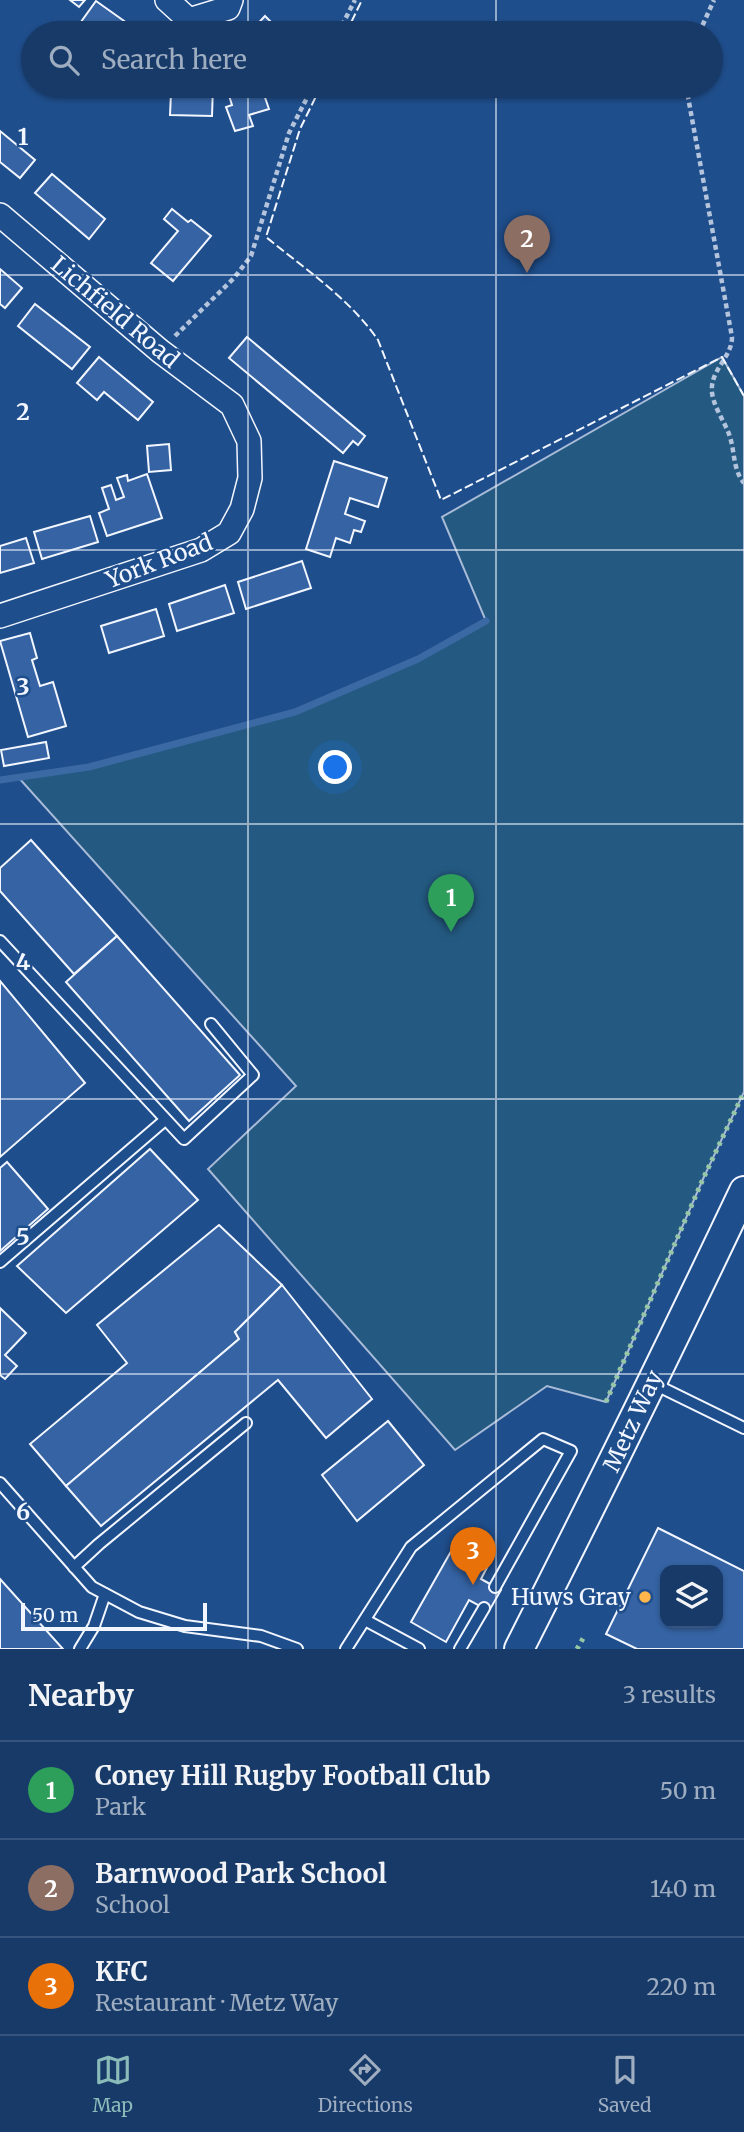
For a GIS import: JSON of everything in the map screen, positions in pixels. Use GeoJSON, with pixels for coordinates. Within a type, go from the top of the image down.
{"type":"FeatureCollection","features":[{"type":"Feature","properties":{"kind":"street"},"geometry":{"type":"LineString","coordinates":[[167,0],[189,20],[229,8],[231,0]]}},
{"type":"Feature","properties":{"kind":"street","name":"Lichfield Road"},"geometry":{"type":"LineString","coordinates":[[0,215],[160,351],[232,405]]}},
{"type":"Feature","properties":{"kind":"street","name":"York Road"},"geometry":{"type":"LineString","coordinates":[[0,616],[201,550],[229,533],[243,509],[250,478],[248,441],[232,405]]}},
{"type":"Feature","properties":{"kind":"street","name":"Metz Way"},"geometry":{"type":"LineString","coordinates":[[519,1649],[621,1448],[650,1382],[744,1191]]}},
{"type":"Feature","properties":{"kind":"lane"},"geometry":{"type":"LineString","coordinates":[[0,941],[180,1137],[187,1138],[253,1075],[211,1024]]}},
{"type":"Feature","properties":{"kind":"lane"},"geometry":{"type":"LineString","coordinates":[[0,1262],[165,1120]]}},
{"type":"Feature","properties":{"kind":"lane"},"geometry":{"type":"LineString","coordinates":[[650,1382],[744,1428]]}},
{"type":"Feature","properties":{"kind":"lane"},"geometry":{"type":"LineString","coordinates":[[74,1567],[246,1423]]}},
{"type":"Feature","properties":{"kind":"lane"},"geometry":{"type":"LineString","coordinates":[[346,1649],[411,1547],[543,1439],[572,1451],[495,1587]]}},
{"type":"Feature","properties":{"kind":"lane"},"geometry":{"type":"LineString","coordinates":[[0,1484],[92,1587],[139,1612],[185,1626],[261,1636],[297,1649]]}},
{"type":"Feature","properties":{"kind":"lane"},"geometry":{"type":"LineString","coordinates":[[80,1649],[94,1626],[105,1594]]}},
{"type":"Feature","properties":{"kind":"lane"},"geometry":{"type":"LineString","coordinates":[[460,1649],[484,1608]]}},
{"type":"Feature","properties":{"kind":"lane"},"geometry":{"type":"LineString","coordinates":[[365,1620],[419,1649]]}},
{"type":"Feature","properties":{"kind":"path"},"geometry":{"type":"LineString","coordinates":[[344,21],[355,0]]}},
{"type":"Feature","properties":{"kind":"path"},"geometry":{"type":"LineString","coordinates":[[704,21],[714,0]]}},
{"type":"Feature","properties":{"kind":"path"},"geometry":{"type":"LineString","coordinates":[[160,351],[234,278],[251,256],[289,133],[307,98]]}},
{"type":"Feature","properties":{"kind":"path"},"geometry":{"type":"LineString","coordinates":[[688,98],[732,337],[729,354],[719,365],[714,379],[712,394],[730,437],[737,472],[744,484]]}},
{"type":"Feature","properties":{"kind":"shaded area"},"geometry":{"type":"Polygon","coordinates":[[[722,357],[744,396],[744,1092],[606,1402],[547,1386],[455,1450],[208,1169],[296,1086],[18,777],[89,767],[295,712],[418,659],[486,621],[442,517],[722,357]]]}},
{"type":"Feature","properties":{"kind":"building"},"geometry":{"type":"Polygon","coordinates":[[[70,0],[85,0],[79,7],[70,0]]]}},
{"type":"Feature","properties":{"kind":"building"},"geometry":{"type":"Polygon","coordinates":[[[96,1],[124,21],[82,21],[96,1]]]}},
{"type":"Feature","properties":{"kind":"building"},"geometry":{"type":"Polygon","coordinates":[[[171,98],[213,98],[212,116],[170,115],[171,98]]]}},
{"type":"Feature","properties":{"kind":"building"},"geometry":{"type":"Polygon","coordinates":[[[230,98],[265,98],[269,109],[249,115],[253,126],[235,131],[226,107],[232,105],[230,98]]]}},
{"type":"Feature","properties":{"kind":"building"},"geometry":{"type":"Polygon","coordinates":[[[0,131],[35,160],[20,178],[0,162],[0,131]]]}},
{"type":"Feature","properties":{"kind":"building"},"geometry":{"type":"Polygon","coordinates":[[[52,174],[105,219],[89,239],[35,193],[52,174]]]}},
{"type":"Feature","properties":{"kind":"building"},"geometry":{"type":"Polygon","coordinates":[[[172,209],[211,236],[173,281],[151,263],[178,231],[164,219],[172,209]]]}},
{"type":"Feature","properties":{"kind":"building"},"geometry":{"type":"Polygon","coordinates":[[[0,269],[22,288],[5,308],[0,304],[0,269]]]}},
{"type":"Feature","properties":{"kind":"building"},"geometry":{"type":"Polygon","coordinates":[[[35,304],[90,347],[72,369],[18,326],[35,304]]]}},
{"type":"Feature","properties":{"kind":"building"},"geometry":{"type":"Polygon","coordinates":[[[247,337],[365,436],[358,445],[353,441],[343,453],[229,358],[247,337]]]}},
{"type":"Feature","properties":{"kind":"building"},"geometry":{"type":"Polygon","coordinates":[[[99,357],[153,402],[138,420],[104,392],[97,400],[77,383],[99,357]]]}},
{"type":"Feature","properties":{"kind":"building"},"geometry":{"type":"Polygon","coordinates":[[[169,444],[171,470],[149,472],[147,446],[169,444]]]}},
{"type":"Feature","properties":{"kind":"building"},"geometry":{"type":"Polygon","coordinates":[[[334,461],[387,478],[378,507],[350,498],[345,514],[365,521],[361,532],[354,530],[350,543],[336,538],[330,557],[306,549],[334,461]]]}},
{"type":"Feature","properties":{"kind":"building"},"geometry":{"type":"Polygon","coordinates":[[[147,474],[162,518],[107,536],[99,513],[109,509],[102,488],[111,485],[116,500],[124,497],[117,478],[127,475],[128,481],[147,474]]]}},
{"type":"Feature","properties":{"kind":"building"},"geometry":{"type":"Polygon","coordinates":[[[90,516],[98,542],[42,559],[34,532],[90,516]]]}},
{"type":"Feature","properties":{"kind":"building"},"geometry":{"type":"Polygon","coordinates":[[[26,538],[34,563],[0,573],[0,546],[26,538]]]}},
{"type":"Feature","properties":{"kind":"building"},"geometry":{"type":"Polygon","coordinates":[[[302,561],[311,588],[246,609],[238,582],[302,561]]]}},
{"type":"Feature","properties":{"kind":"building"},"geometry":{"type":"Polygon","coordinates":[[[225,585],[234,613],[177,631],[169,604],[225,585]]]}},
{"type":"Feature","properties":{"kind":"building"},"geometry":{"type":"Polygon","coordinates":[[[156,609],[164,636],[109,653],[101,626],[156,609]]]}},
{"type":"Feature","properties":{"kind":"building"},"geometry":{"type":"Polygon","coordinates":[[[30,633],[37,658],[32,660],[40,686],[53,682],[66,726],[28,737],[0,641],[30,633]]]}},
{"type":"Feature","properties":{"kind":"building"},"geometry":{"type":"Polygon","coordinates":[[[46,742],[49,758],[4,766],[1,750],[46,742]]]}},
{"type":"Feature","properties":{"kind":"building"},"geometry":{"type":"Polygon","coordinates":[[[31,840],[117,936],[74,974],[0,891],[0,868],[31,840]]]}},
{"type":"Feature","properties":{"kind":"building"},"geometry":{"type":"Polygon","coordinates":[[[117,936],[240,1075],[189,1121],[66,982],[117,936]]]}},
{"type":"Feature","properties":{"kind":"building"},"geometry":{"type":"Polygon","coordinates":[[[0,981],[85,1083],[0,1157],[0,981]]]}},
{"type":"Feature","properties":{"kind":"building"},"geometry":{"type":"Polygon","coordinates":[[[150,1149],[198,1200],[66,1313],[17,1266],[150,1149]]]}},
{"type":"Feature","properties":{"kind":"building"},"geometry":{"type":"Polygon","coordinates":[[[7,1162],[48,1209],[0,1251],[0,1168],[7,1162]]]}},
{"type":"Feature","properties":{"kind":"building"},"geometry":{"type":"Polygon","coordinates":[[[219,1225],[282,1285],[235,1332],[239,1339],[66,1486],[30,1444],[127,1363],[97,1325],[219,1225]]]}},
{"type":"Feature","properties":{"kind":"building"},"geometry":{"type":"Polygon","coordinates":[[[282,1285],[372,1399],[326,1438],[278,1380],[101,1526],[66,1486],[239,1339],[235,1332],[282,1285]]]}},
{"type":"Feature","properties":{"kind":"building"},"geometry":{"type":"Polygon","coordinates":[[[0,1308],[26,1333],[5,1355],[17,1366],[5,1379],[0,1375],[0,1308]]]}},
{"type":"Feature","properties":{"kind":"building"},"geometry":{"type":"Polygon","coordinates":[[[388,1421],[424,1465],[357,1521],[322,1475],[388,1421]]]}},
{"type":"Feature","properties":{"kind":"building","name":"Huws Gray"},"geometry":{"type":"Polygon","coordinates":[[[658,1528],[744,1571],[744,1649],[637,1649],[606,1634],[658,1528]]]}},
{"type":"Feature","properties":{"kind":"building"},"geometry":{"type":"Polygon","coordinates":[[[458,1539],[492,1558],[481,1579],[501,1590],[489,1611],[469,1600],[446,1642],[411,1622],[458,1539]]]}},
{"type":"Feature","properties":{"kind":"building"},"geometry":{"type":"Polygon","coordinates":[[[0,1579],[63,1649],[0,1649],[0,1579]]]}},
{"type":"Feature","properties":{"kind":"waterway"},"geometry":{"type":"LineString","coordinates":[[0,780],[89,767],[295,712],[418,659],[486,621]]}},
{"type":"Feature","properties":{"kind":"hedge"},"geometry":{"type":"LineString","coordinates":[[606,1402],[744,1092]]}},
{"type":"Feature","properties":{"kind":"hedge"},"geometry":{"type":"LineString","coordinates":[[577,1649],[585,1635]]}},
{"type":"Feature","properties":{"kind":"fence"},"geometry":{"type":"LineString","coordinates":[[352,21],[362,0]]}},
{"type":"Feature","properties":{"kind":"fence"},"geometry":{"type":"LineString","coordinates":[[315,98],[300,129],[266,237],[340,297],[378,340],[441,500],[722,357],[744,396]]}},
{"type":"Feature","properties":{"kind":"place","name":"Barnwood Park School"},"geometry":{"type":"Point","coordinates":[527,273]}},
{"type":"Feature","properties":{"kind":"place","name":"Coney Hill Rugby Football Club"},"geometry":{"type":"Point","coordinates":[451,932]}},
{"type":"Feature","properties":{"kind":"place","name":"KFC"},"geometry":{"type":"Point","coordinates":[473,1585]}},
{"type":"Feature","properties":{"kind":"place","name":"Huws Gray"},"geometry":{"type":"Point","coordinates":[645,1597]}}]}
